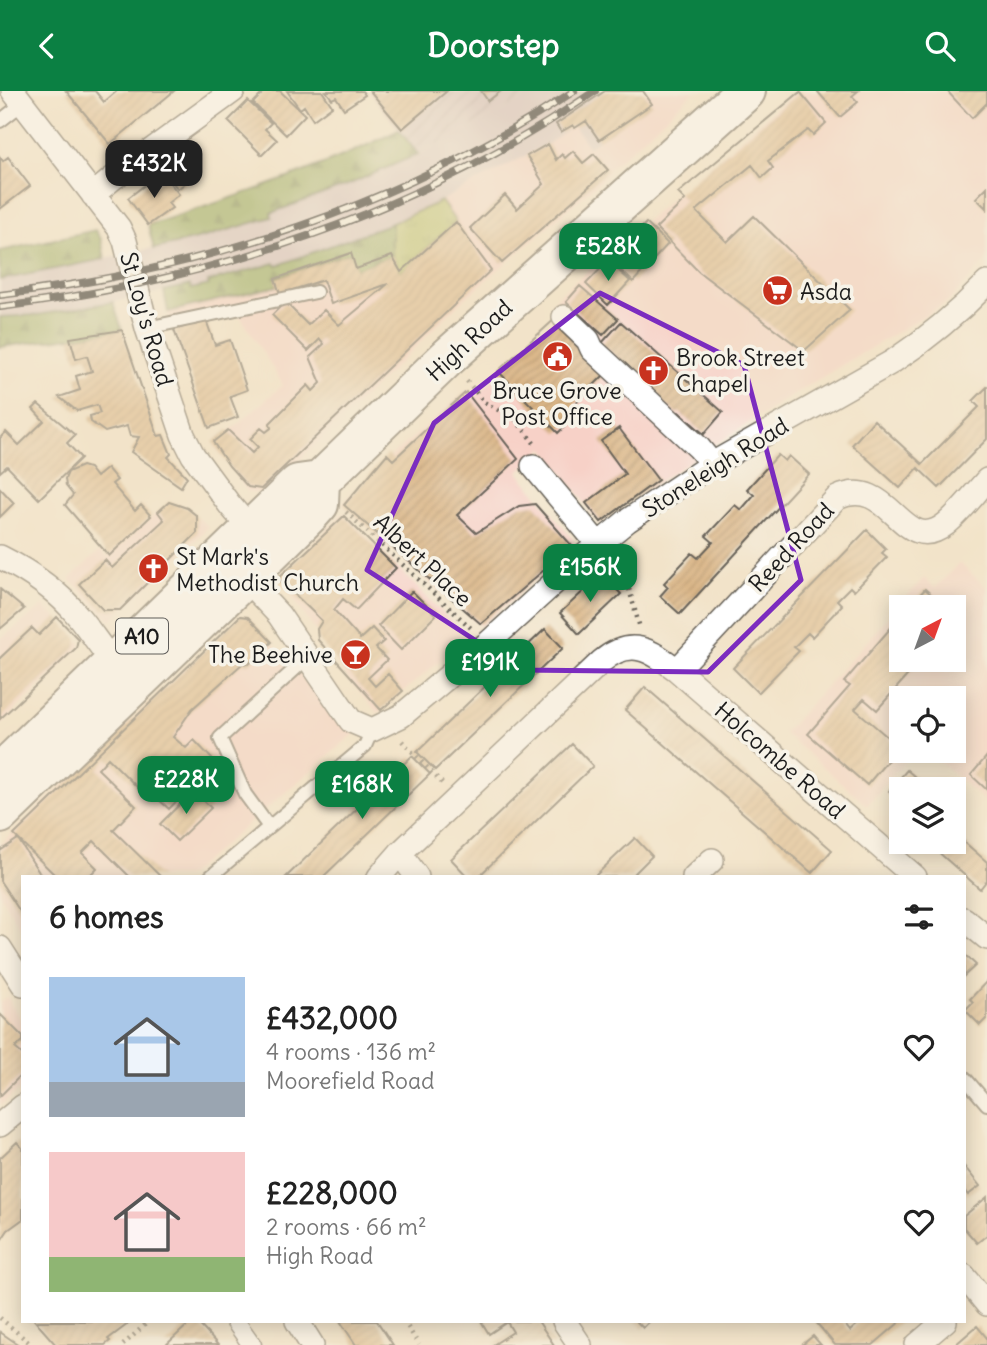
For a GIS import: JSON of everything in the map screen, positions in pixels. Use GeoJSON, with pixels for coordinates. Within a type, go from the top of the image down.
{"type":"FeatureCollection","features":[{"type":"Feature","properties":{"kind":"highway","name":"High Road"},"geometry":{"type":"LineString","coordinates":[[0,814],[124,674],[248,554],[298,484],[320,481],[447,358],[746,91]]}},
{"type":"Feature","properties":{"kind":"highway","name":"High Road"},"geometry":{"type":"LineString","coordinates":[[0,773],[124,674]]}},
{"type":"Feature","properties":{"kind":"street"},"geometry":{"type":"LineString","coordinates":[[93,195],[233,91]]}},
{"type":"Feature","properties":{"kind":"street","name":"St Loy's Road"},"geometry":{"type":"LineString","coordinates":[[18,97],[120,228],[147,328],[183,435],[248,554]]}},
{"type":"Feature","properties":{"kind":"street","name":"Stoneleigh Road"},"geometry":{"type":"LineString","coordinates":[[370,735],[401,716],[627,521],[712,464],[892,362],[929,337],[987,283]]}},
{"type":"Feature","properties":{"kind":"street"},"geometry":{"type":"LineString","coordinates":[[564,317],[588,340],[592,349],[699,448],[712,464]]}},
{"type":"Feature","properties":{"kind":"street"},"geometry":{"type":"LineString","coordinates":[[533,466],[598,544]]}},
{"type":"Feature","properties":{"kind":"street","name":"Reed Road"},"geometry":{"type":"LineString","coordinates":[[677,670],[837,498],[856,492],[866,493],[881,501],[909,527],[929,531],[946,524],[987,480]]}},
{"type":"Feature","properties":{"kind":"street"},"geometry":{"type":"LineString","coordinates":[[248,554],[279,615],[307,658],[351,721],[370,735]]}},
{"type":"Feature","properties":{"kind":"street"},"geometry":{"type":"LineString","coordinates":[[0,557],[64,600],[124,674]]}},
{"type":"Feature","properties":{"kind":"street"},"geometry":{"type":"LineString","coordinates":[[381,875],[400,853],[612,653],[643,644]]}},
{"type":"Feature","properties":{"kind":"street","name":"Holcombe Road"},"geometry":{"type":"LineString","coordinates":[[643,644],[677,670],[913,875]]}},
{"type":"Feature","properties":{"kind":"street"},"geometry":{"type":"LineString","coordinates":[[400,853],[416,875]]}},
{"type":"Feature","properties":{"kind":"street"},"geometry":{"type":"LineString","coordinates":[[696,875],[712,860]]}},
{"type":"Feature","properties":{"kind":"street"},"geometry":{"type":"LineString","coordinates":[[966,921],[987,938]]}},
{"type":"Feature","properties":{"kind":"street"},"geometry":{"type":"LineString","coordinates":[[0,948],[21,981]]}},
{"type":"Feature","properties":{"kind":"street"},"geometry":{"type":"LineString","coordinates":[[0,1125],[21,1108]]}},
{"type":"Feature","properties":{"kind":"street"},"geometry":{"type":"LineString","coordinates":[[236,1323],[252,1345]]}},
{"type":"Feature","properties":{"kind":"street"},"geometry":{"type":"LineString","coordinates":[[298,1323],[312,1345]]}},
{"type":"Feature","properties":{"kind":"street"},"geometry":{"type":"LineString","coordinates":[[565,1323],[580,1345]]}},
{"type":"Feature","properties":{"kind":"street"},"geometry":{"type":"LineString","coordinates":[[916,1345],[943,1323]]}},
{"type":"Feature","properties":{"kind":"lane"},"geometry":{"type":"LineString","coordinates":[[0,121],[18,97]]}},
{"type":"Feature","properties":{"kind":"lane"},"geometry":{"type":"LineString","coordinates":[[147,328],[316,292]]}},
{"type":"Feature","properties":{"kind":"lane"},"geometry":{"type":"LineString","coordinates":[[269,827],[245,794],[220,739],[307,658]]}},
{"type":"Feature","properties":{"kind":"lane"},"geometry":{"type":"LineString","coordinates":[[212,875],[365,746],[370,735]]}},
{"type":"Feature","properties":{"kind":"lane"},"geometry":{"type":"LineString","coordinates":[[966,1079],[987,1104]]}},
{"type":"Feature","properties":{"kind":"path"},"geometry":{"type":"LineString","coordinates":[[467,380],[484,402],[516,420],[538,448],[533,466]]}},
{"type":"Feature","properties":{"kind":"path","name":"Albert Place"},"geometry":{"type":"LineString","coordinates":[[345,512],[487,644]]}},
{"type":"Feature","properties":{"kind":"path"},"geometry":{"type":"LineString","coordinates":[[598,544],[624,571],[643,644]]}},
{"type":"Feature","properties":{"kind":"path"},"geometry":{"type":"LineString","coordinates":[[370,735],[380,744],[394,732],[457,799]]}},
{"type":"Feature","properties":{"kind":"path"},"geometry":{"type":"LineString","coordinates":[[0,1318],[32,1345]]}},
{"type":"Feature","properties":{"kind":"path"},"geometry":{"type":"LineString","coordinates":[[123,1345],[147,1323]]}},
{"type":"Feature","properties":{"kind":"path"},"geometry":{"type":"LineString","coordinates":[[405,1323],[419,1345]]}},
{"type":"Feature","properties":{"kind":"highlighted area"},"geometry":{"type":"Polygon","coordinates":[[[600,293],[744,365],[801,580],[708,672],[521,670],[367,570],[434,423],[600,293]]]}},
{"type":"Feature","properties":{"kind":"shaded area"},"geometry":{"type":"Polygon","coordinates":[[[369,91],[534,91],[502,111],[418,154],[369,91]]]}},
{"type":"Feature","properties":{"kind":"shaded area"},"geometry":{"type":"Polygon","coordinates":[[[534,91],[643,91],[652,104],[588,147],[573,125],[548,144],[429,207],[276,266],[274,263],[190,289],[189,286],[37,315],[0,317],[0,280],[201,238],[272,217],[271,213],[350,184],[418,154],[502,111],[534,91]]]}},
{"type":"Feature","properties":{"kind":"shaded area"},"geometry":{"type":"Polygon","coordinates":[[[649,91],[695,91],[608,170],[608,174],[461,302],[265,494],[247,491],[214,445],[283,385],[238,312],[174,330],[168,312],[277,286],[275,279],[351,253],[356,269],[392,256],[402,272],[456,223],[441,201],[548,144],[573,125],[589,147],[652,104],[645,94],[649,91]]]}},
{"type":"Feature","properties":{"kind":"shaded area"},"geometry":{"type":"Polygon","coordinates":[[[797,91],[987,91],[987,260],[949,301],[787,398],[623,505],[600,524],[544,448],[518,472],[577,544],[481,626],[342,504],[390,457],[468,390],[475,397],[566,311],[555,299],[797,91]]]}},
{"type":"Feature","properties":{"kind":"shaded area"},"geometry":{"type":"Polygon","coordinates":[[[169,502],[187,508],[208,527],[111,621],[70,579],[100,551],[107,558],[169,502]]]}},
{"type":"Feature","properties":{"kind":"shaded area"},"geometry":{"type":"Polygon","coordinates":[[[343,513],[467,638],[378,713],[348,679],[280,578],[343,513]]]}},
{"type":"Feature","properties":{"kind":"shaded area"},"geometry":{"type":"Polygon","coordinates":[[[959,563],[987,588],[987,803],[966,785],[966,777],[957,777],[941,763],[966,763],[966,686],[889,686],[889,763],[904,763],[867,805],[784,733],[889,617],[889,672],[966,672],[966,595],[909,595],[924,578],[935,588],[959,563]]]}},
{"type":"Feature","properties":{"kind":"shaded area"},"geometry":{"type":"Polygon","coordinates":[[[44,606],[82,645],[0,725],[0,640],[44,606]]]}},
{"type":"Feature","properties":{"kind":"shaded area"},"geometry":{"type":"Polygon","coordinates":[[[240,616],[248,617],[355,733],[188,875],[21,875],[21,929],[0,894],[0,845],[240,616]]]}},
{"type":"Feature","properties":{"kind":"shaded area"},"geometry":{"type":"Polygon","coordinates":[[[7,997],[21,1021],[21,1089],[0,1105],[0,1003],[7,997]]]}},
{"type":"Feature","properties":{"kind":"green space"},"geometry":{"type":"Polygon","coordinates":[[[399,130],[418,154],[350,184],[271,213],[272,217],[154,249],[148,225],[307,171],[399,130]]]}},
{"type":"Feature","properties":{"kind":"green space"},"geometry":{"type":"Polygon","coordinates":[[[441,201],[456,222],[401,272],[392,256],[392,223],[441,201]]]}},
{"type":"Feature","properties":{"kind":"green space"},"geometry":{"type":"Polygon","coordinates":[[[392,223],[392,256],[356,269],[350,253],[275,278],[277,286],[168,312],[164,291],[190,285],[191,289],[209,285],[208,282],[275,263],[276,266],[392,223]]]}},
{"type":"Feature","properties":{"kind":"green space"},"geometry":{"type":"Polygon","coordinates":[[[95,230],[101,239],[105,259],[0,280],[0,251],[95,230]]]}},
{"type":"Feature","properties":{"kind":"green space"},"geometry":{"type":"Polygon","coordinates":[[[113,302],[122,330],[0,347],[0,317],[37,315],[113,302]]]}},
{"type":"Feature","properties":{"kind":"building"},"geometry":{"type":"Polygon","coordinates":[[[66,91],[95,91],[104,102],[117,91],[174,91],[110,144],[66,91]]]}},
{"type":"Feature","properties":{"kind":"building"},"geometry":{"type":"Polygon","coordinates":[[[265,91],[280,91],[305,115],[286,135],[253,103],[265,91]]]}},
{"type":"Feature","properties":{"kind":"building"},"geometry":{"type":"Polygon","coordinates":[[[287,91],[322,91],[332,106],[313,120],[304,106],[300,109],[287,91]]]}},
{"type":"Feature","properties":{"kind":"building"},"geometry":{"type":"Polygon","coordinates":[[[326,91],[362,91],[365,95],[344,109],[336,97],[332,99],[326,91]]]}},
{"type":"Feature","properties":{"kind":"building"},"geometry":{"type":"Polygon","coordinates":[[[370,91],[447,91],[402,129],[370,91]]]}},
{"type":"Feature","properties":{"kind":"building"},"geometry":{"type":"Polygon","coordinates":[[[481,91],[501,91],[488,101],[481,91]]]}},
{"type":"Feature","properties":{"kind":"building"},"geometry":{"type":"Polygon","coordinates":[[[605,91],[643,91],[652,104],[599,140],[586,121],[561,132],[556,124],[605,91]]]}},
{"type":"Feature","properties":{"kind":"building"},"geometry":{"type":"Polygon","coordinates":[[[817,91],[858,91],[852,96],[858,102],[840,117],[817,91]]]}},
{"type":"Feature","properties":{"kind":"building"},"geometry":{"type":"Polygon","coordinates":[[[947,91],[987,91],[987,103],[972,118],[947,91]]]}},
{"type":"Feature","properties":{"kind":"building","name":"Asda"},"geometry":{"type":"Polygon","coordinates":[[[800,92],[826,123],[813,135],[808,130],[768,161],[773,168],[762,178],[752,165],[696,211],[727,242],[754,216],[850,310],[804,351],[699,272],[656,228],[685,200],[678,193],[800,92]]]}},
{"type":"Feature","properties":{"kind":"building"},"geometry":{"type":"Polygon","coordinates":[[[248,101],[271,123],[265,129],[277,140],[262,155],[228,121],[248,101]]]}},
{"type":"Feature","properties":{"kind":"building"},"geometry":{"type":"Polygon","coordinates":[[[548,144],[556,160],[562,154],[565,158],[573,151],[583,163],[594,154],[608,170],[502,263],[470,228],[505,195],[517,209],[544,184],[527,156],[548,144]]]}},
{"type":"Feature","properties":{"kind":"building"},"geometry":{"type":"Polygon","coordinates":[[[179,149],[198,172],[178,189],[159,165],[179,149]]]}},
{"type":"Feature","properties":{"kind":"building"},"geometry":{"type":"Polygon","coordinates":[[[0,157],[3,161],[8,157],[30,186],[0,209],[0,157]]]}},
{"type":"Feature","properties":{"kind":"building"},"geometry":{"type":"Polygon","coordinates":[[[165,177],[179,194],[168,203],[172,208],[148,225],[128,198],[150,181],[154,185],[165,177]]]}},
{"type":"Feature","properties":{"kind":"building"},"geometry":{"type":"Polygon","coordinates":[[[987,187],[987,209],[976,198],[987,187]]]}},
{"type":"Feature","properties":{"kind":"building"},"geometry":{"type":"Polygon","coordinates":[[[456,222],[491,270],[261,489],[248,487],[229,466],[213,442],[228,430],[252,453],[258,447],[250,439],[261,428],[266,432],[271,428],[270,423],[308,385],[313,391],[321,383],[310,357],[324,344],[320,339],[308,351],[272,315],[285,302],[308,325],[324,310],[339,325],[388,284],[331,304],[323,280],[280,294],[275,279],[351,253],[356,269],[392,256],[401,272],[456,222]]]}},
{"type":"Feature","properties":{"kind":"building"},"geometry":{"type":"Polygon","coordinates":[[[646,223],[668,244],[633,282],[610,260],[646,223]]]}},
{"type":"Feature","properties":{"kind":"building"},"geometry":{"type":"Polygon","coordinates":[[[608,261],[630,281],[608,305],[586,284],[608,261]]]}},
{"type":"Feature","properties":{"kind":"building"},"geometry":{"type":"Polygon","coordinates":[[[580,286],[618,319],[603,335],[566,302],[580,286]]]}},
{"type":"Feature","properties":{"kind":"building"},"geometry":{"type":"Polygon","coordinates":[[[556,318],[606,373],[575,404],[581,410],[558,433],[498,371],[556,318]]]}},
{"type":"Feature","properties":{"kind":"building"},"geometry":{"type":"Polygon","coordinates":[[[206,320],[215,345],[230,340],[247,390],[230,396],[238,417],[209,428],[174,330],[206,320]]]}},
{"type":"Feature","properties":{"kind":"building","name":"Brook Street Chapel"},"geometry":{"type":"Polygon","coordinates":[[[621,322],[723,412],[704,434],[658,398],[660,396],[601,344],[621,322]]]}},
{"type":"Feature","properties":{"kind":"building"},"geometry":{"type":"Polygon","coordinates":[[[122,330],[158,436],[163,435],[171,454],[168,457],[187,477],[181,487],[131,452],[139,437],[130,436],[127,426],[105,432],[91,422],[90,416],[100,413],[97,405],[77,411],[59,397],[80,390],[76,376],[92,371],[87,356],[76,359],[70,338],[122,330]]]}},
{"type":"Feature","properties":{"kind":"building"},"geometry":{"type":"Polygon","coordinates":[[[987,387],[987,439],[939,488],[918,468],[900,488],[852,445],[874,420],[922,464],[979,407],[973,401],[987,387]]]}},
{"type":"Feature","properties":{"kind":"building"},"geometry":{"type":"Polygon","coordinates":[[[466,392],[518,459],[457,515],[476,533],[519,506],[535,504],[572,546],[481,624],[344,505],[387,454],[393,460],[466,392]]]}},
{"type":"Feature","properties":{"kind":"building"},"geometry":{"type":"Polygon","coordinates":[[[38,404],[75,435],[67,443],[81,458],[39,499],[7,466],[0,472],[0,438],[6,432],[19,445],[44,421],[33,409],[38,404]]]}},
{"type":"Feature","properties":{"kind":"building"},"geometry":{"type":"Polygon","coordinates":[[[619,428],[658,480],[601,522],[586,503],[625,474],[601,441],[619,428]]]}},
{"type":"Feature","properties":{"kind":"building"},"geometry":{"type":"Polygon","coordinates":[[[778,455],[785,461],[789,456],[809,474],[680,614],[660,596],[668,587],[664,583],[692,553],[698,558],[713,542],[706,536],[735,505],[741,510],[754,495],[747,489],[778,455]]]}},
{"type":"Feature","properties":{"kind":"building"},"geometry":{"type":"Polygon","coordinates":[[[82,466],[89,468],[96,477],[107,468],[117,480],[112,484],[135,511],[141,505],[151,516],[109,556],[65,505],[73,495],[66,486],[68,472],[82,466]]]}},
{"type":"Feature","properties":{"kind":"building"},"geometry":{"type":"Polygon","coordinates":[[[0,488],[14,503],[0,517],[0,488]]]}},
{"type":"Feature","properties":{"kind":"building"},"geometry":{"type":"Polygon","coordinates":[[[169,502],[187,508],[197,516],[197,533],[120,610],[103,610],[79,584],[105,560],[112,568],[164,520],[158,512],[169,502]]]}},
{"type":"Feature","properties":{"kind":"building"},"geometry":{"type":"Polygon","coordinates":[[[344,516],[396,568],[356,610],[343,599],[334,610],[360,639],[372,628],[384,641],[376,648],[387,660],[368,678],[375,686],[388,674],[403,691],[381,710],[318,640],[317,629],[322,621],[278,578],[344,516]]]}},
{"type":"Feature","properties":{"kind":"building"},"geometry":{"type":"Polygon","coordinates":[[[867,530],[886,549],[882,553],[887,557],[854,591],[850,587],[837,600],[842,605],[812,637],[808,633],[794,647],[799,651],[758,693],[733,668],[867,530]]]}},
{"type":"Feature","properties":{"kind":"building"},"geometry":{"type":"Polygon","coordinates":[[[602,574],[621,594],[579,634],[560,613],[602,574]]]}},
{"type":"Feature","properties":{"kind":"building"},"geometry":{"type":"Polygon","coordinates":[[[0,589],[24,609],[0,629],[0,589]]]}},
{"type":"Feature","properties":{"kind":"building"},"geometry":{"type":"Polygon","coordinates":[[[925,589],[932,595],[920,595],[925,589]]]}},
{"type":"Feature","properties":{"kind":"building"},"geometry":{"type":"Polygon","coordinates":[[[412,591],[436,615],[401,650],[378,626],[412,591]]]}},
{"type":"Feature","properties":{"kind":"building"},"geometry":{"type":"Polygon","coordinates":[[[240,616],[248,617],[272,642],[249,664],[243,663],[192,709],[173,737],[186,748],[194,740],[214,761],[169,809],[155,796],[163,789],[157,783],[145,795],[108,758],[98,769],[136,806],[113,830],[159,875],[128,875],[94,841],[82,853],[97,868],[90,875],[55,875],[14,835],[240,616]]]}},
{"type":"Feature","properties":{"kind":"building"},"geometry":{"type":"Polygon","coordinates":[[[57,617],[78,639],[76,648],[0,719],[0,658],[32,628],[39,635],[57,617]]]}},
{"type":"Feature","properties":{"kind":"building"},"geometry":{"type":"Polygon","coordinates":[[[545,629],[563,648],[435,770],[417,752],[545,629]]]}},
{"type":"Feature","properties":{"kind":"building"},"geometry":{"type":"Polygon","coordinates":[[[889,630],[889,672],[910,672],[898,686],[889,686],[889,696],[877,710],[864,699],[855,709],[889,738],[889,759],[867,785],[808,734],[850,686],[844,682],[889,630]]]}},
{"type":"Feature","properties":{"kind":"building"},"geometry":{"type":"Polygon","coordinates":[[[645,687],[832,850],[812,873],[625,710],[645,687]]]}},
{"type":"Feature","properties":{"kind":"building"},"geometry":{"type":"Polygon","coordinates":[[[572,744],[593,766],[480,875],[466,875],[451,859],[572,744]]]}},
{"type":"Feature","properties":{"kind":"building"},"geometry":{"type":"Polygon","coordinates":[[[412,756],[430,774],[325,875],[288,875],[412,756]]]}},
{"type":"Feature","properties":{"kind":"building"},"geometry":{"type":"Polygon","coordinates":[[[987,756],[987,790],[971,775],[987,756]]]}},
{"type":"Feature","properties":{"kind":"building"},"geometry":{"type":"Polygon","coordinates":[[[907,770],[915,777],[901,777],[907,770]]]}},
{"type":"Feature","properties":{"kind":"building"},"geometry":{"type":"Polygon","coordinates":[[[194,790],[211,808],[177,841],[160,824],[194,790]]]}},
{"type":"Feature","properties":{"kind":"building"},"geometry":{"type":"Polygon","coordinates":[[[635,838],[652,856],[633,875],[596,875],[635,838]]]}},
{"type":"Feature","properties":{"kind":"building"},"geometry":{"type":"Polygon","coordinates":[[[18,839],[40,874],[21,875],[21,913],[0,881],[0,851],[18,839]]]}},
{"type":"Feature","properties":{"kind":"building"},"geometry":{"type":"Polygon","coordinates":[[[966,844],[987,862],[987,880],[980,889],[941,854],[966,854],[966,844]]]}},
{"type":"Feature","properties":{"kind":"building"},"geometry":{"type":"Polygon","coordinates":[[[966,956],[976,965],[966,974],[966,956]]]}},
{"type":"Feature","properties":{"kind":"building"},"geometry":{"type":"Polygon","coordinates":[[[987,981],[987,1018],[980,1025],[966,1011],[973,1002],[970,999],[987,981]]]}},
{"type":"Feature","properties":{"kind":"building"},"geometry":{"type":"Polygon","coordinates":[[[0,1014],[21,1035],[21,1043],[15,1048],[21,1053],[21,1075],[0,1096],[0,1014]]]}},
{"type":"Feature","properties":{"kind":"building"},"geometry":{"type":"Polygon","coordinates":[[[17,1142],[21,1147],[21,1220],[8,1230],[0,1242],[0,1158],[17,1142]]]}},
{"type":"Feature","properties":{"kind":"building"},"geometry":{"type":"Polygon","coordinates":[[[966,1168],[980,1186],[968,1195],[966,1192],[966,1168]]]}},
{"type":"Feature","properties":{"kind":"building"},"geometry":{"type":"Polygon","coordinates":[[[987,1197],[987,1235],[977,1243],[966,1230],[966,1214],[987,1197]]]}},
{"type":"Feature","properties":{"kind":"building"},"geometry":{"type":"Polygon","coordinates":[[[37,1323],[129,1323],[108,1339],[110,1341],[105,1345],[56,1345],[37,1323]]]}},
{"type":"Feature","properties":{"kind":"building"},"geometry":{"type":"Polygon","coordinates":[[[190,1323],[198,1323],[218,1345],[166,1345],[190,1323]]]}},
{"type":"Feature","properties":{"kind":"building"},"geometry":{"type":"Polygon","coordinates":[[[341,1323],[378,1323],[393,1345],[356,1345],[341,1323]]]}},
{"type":"Feature","properties":{"kind":"building"},"geometry":{"type":"Polygon","coordinates":[[[482,1323],[506,1323],[489,1334],[482,1323]]]}},
{"type":"Feature","properties":{"kind":"building"},"geometry":{"type":"Polygon","coordinates":[[[508,1323],[539,1323],[554,1345],[493,1345],[513,1332],[508,1323]]]}},
{"type":"Feature","properties":{"kind":"building"},"geometry":{"type":"Polygon","coordinates":[[[817,1323],[844,1323],[850,1331],[859,1323],[899,1323],[873,1345],[835,1345],[817,1323]]]}},
{"type":"Feature","properties":{"kind":"building"},"geometry":{"type":"Polygon","coordinates":[[[977,1326],[987,1338],[987,1345],[955,1345],[977,1326]]]}},
{"type":"Feature","properties":{"kind":"building"},"geometry":{"type":"Polygon","coordinates":[[[0,1332],[19,1345],[0,1345],[0,1332]]]}},
{"type":"Feature","properties":{"kind":"building"},"geometry":{"type":"Polygon","coordinates":[[[813,1336],[821,1345],[802,1345],[813,1336]]]}},
{"type":"Feature","properties":{"kind":"railway"},"geometry":{"type":"LineString","coordinates":[[0,295],[151,269],[226,250],[299,226],[371,199],[441,167],[509,131],[574,91]]}},
{"type":"Feature","properties":{"kind":"railway"},"geometry":{"type":"LineString","coordinates":[[0,307],[79,296],[157,280],[234,260],[311,235],[385,206],[458,172],[528,134],[595,91]]}},
{"type":"Feature","properties":{"kind":"place","name":"Asda"},"geometry":{"type":"Point","coordinates":[777,291]}},
{"type":"Feature","properties":{"kind":"place","name":"Bruce Grove Post Office"},"geometry":{"type":"Point","coordinates":[557,356]}},
{"type":"Feature","properties":{"kind":"place","name":"Brook Street Chapel"},"geometry":{"type":"Point","coordinates":[653,370]}},
{"type":"Feature","properties":{"kind":"place","name":"St Mark's Methodist Church"},"geometry":{"type":"Point","coordinates":[153,569]}},
{"type":"Feature","properties":{"kind":"place","name":"The Beehive"},"geometry":{"type":"Point","coordinates":[356,654]}}]}
